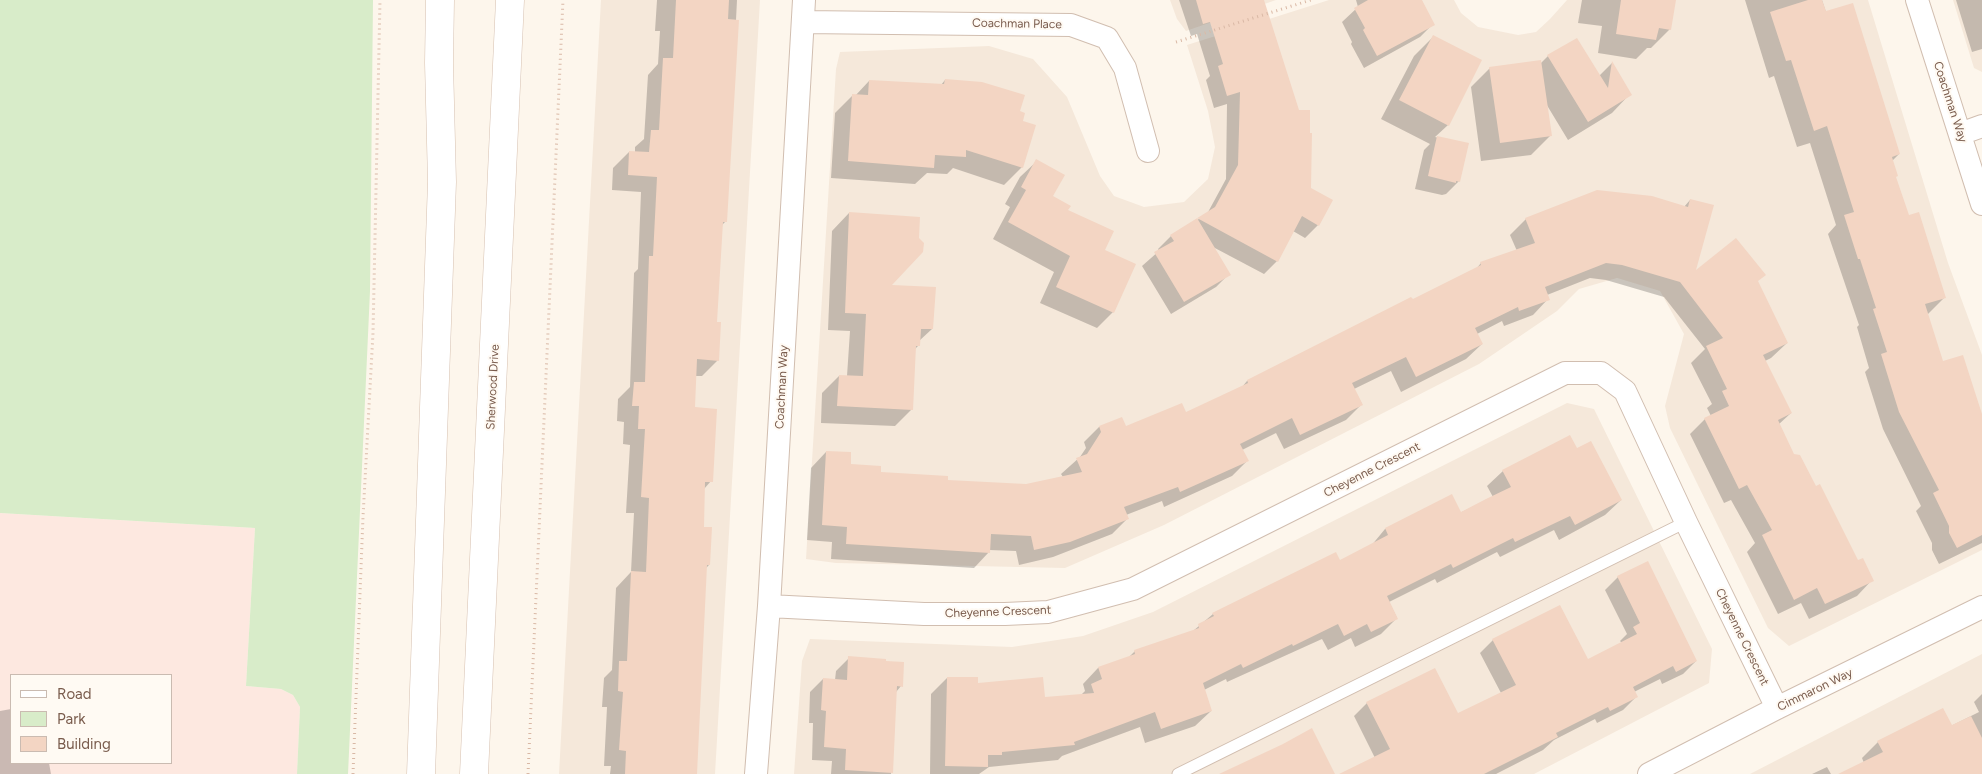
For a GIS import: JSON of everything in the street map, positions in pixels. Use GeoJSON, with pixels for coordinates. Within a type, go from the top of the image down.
{"type":"FeatureCollection","features":[{"type":"Feature","properties":{"kind":"main road"},"geometry":{"type":"LineString","coordinates":[[421,774],[442,182],[439,63],[440,0]]}},
{"type":"Feature","properties":{"kind":"main road"},"geometry":{"type":"LineString","coordinates":[[496,0],[507,60]]}},
{"type":"Feature","properties":{"kind":"main road","name":"Sherwood Drive"},"geometry":{"type":"LineString","coordinates":[[474,774],[510,0]]}},
{"type":"Feature","properties":{"kind":"street","name":"Coachman Way"},"geometry":{"type":"LineString","coordinates":[[1917,0],[1982,204]]}},
{"type":"Feature","properties":{"kind":"street","name":"Coachman Way"},"geometry":{"type":"LineString","coordinates":[[756,774],[769,606],[804,11]]}},
{"type":"Feature","properties":{"kind":"street","name":"Coachman Place"},"geometry":{"type":"LineString","coordinates":[[804,11],[1071,25],[1107,38],[1125,68],[1148,151]]}},
{"type":"Feature","properties":{"kind":"street"},"geometry":{"type":"LineString","coordinates":[[1960,134],[1982,126]]}},
{"type":"Feature","properties":{"kind":"street","name":"Cheyenne Crescent"},"geometry":{"type":"LineString","coordinates":[[769,606],[924,614],[1039,612],[1086,603],[1133,589],[1565,373],[1601,373],[1625,391],[1686,522],[1777,708]]}},
{"type":"Feature","properties":{"kind":"street","name":"Cimmaron Way"},"geometry":{"type":"LineString","coordinates":[[1649,774],[1777,708],[1982,608]]}},
{"type":"Feature","properties":{"kind":"lane"},"geometry":{"type":"LineString","coordinates":[[1178,774],[1686,522]]}},
{"type":"Feature","properties":{"kind":"path"},"geometry":{"type":"LineString","coordinates":[[352,774],[373,333],[380,0]]}},
{"type":"Feature","properties":{"kind":"path"},"geometry":{"type":"LineString","coordinates":[[528,774],[563,0]]}},
{"type":"Feature","properties":{"kind":"path"},"geometry":{"type":"LineString","coordinates":[[1176,42],[1311,0]]}},
{"type":"Feature","properties":{"kind":"shaded area"},"geometry":{"type":"Polygon","coordinates":[[[601,0],[760,0],[715,774],[559,774],[601,0]]]}},
{"type":"Feature","properties":{"kind":"shaded area"},"geometry":{"type":"Polygon","coordinates":[[[1170,0],[1276,0],[1186,31],[1177,19],[1170,0]]]}},
{"type":"Feature","properties":{"kind":"shaded area"},"geometry":{"type":"Polygon","coordinates":[[[1329,0],[1454,0],[1461,13],[1478,27],[1518,35],[1536,32],[1567,0],[1868,0],[1948,263],[1982,355],[1982,550],[1789,646],[1768,628],[1670,428],[1665,406],[1684,334],[1660,291],[1617,278],[1579,289],[1557,311],[1479,364],[1164,525],[1065,568],[836,563],[806,559],[836,69],[840,52],[989,46],[1033,59],[1067,97],[1100,176],[1114,196],[1144,207],[1184,202],[1208,179],[1215,147],[1208,111],[1187,45],[1329,0]]]}},
{"type":"Feature","properties":{"kind":"shaded area"},"geometry":{"type":"Polygon","coordinates":[[[1953,0],[1982,0],[1982,72],[1974,68],[1953,0]]]}},
{"type":"Feature","properties":{"kind":"shaded area"},"geometry":{"type":"Polygon","coordinates":[[[1567,403],[1594,409],[1712,649],[1709,683],[1534,774],[794,774],[802,661],[810,639],[1012,647],[1083,636],[1153,612],[1567,403]]]}},
{"type":"Feature","properties":{"kind":"shaded area"},"geometry":{"type":"Polygon","coordinates":[[[0,513],[255,528],[246,686],[281,689],[293,695],[300,707],[297,774],[0,774],[0,513]]]}},
{"type":"Feature","properties":{"kind":"shaded area"},"geometry":{"type":"Polygon","coordinates":[[[1982,654],[1982,774],[1750,774],[1812,742],[1982,654]]]}},
{"type":"Feature","properties":{"kind":"green space"},"geometry":{"type":"Polygon","coordinates":[[[0,0],[373,0],[370,291],[348,774],[297,774],[300,707],[293,695],[281,689],[246,686],[255,528],[0,513],[0,0]]]}},
{"type":"Feature","properties":{"kind":"building"},"geometry":{"type":"Polygon","coordinates":[[[676,0],[729,0],[728,19],[739,20],[727,222],[723,222],[717,322],[721,322],[719,361],[697,359],[695,407],[717,409],[713,482],[705,482],[704,527],[712,527],[710,565],[707,565],[697,774],[625,774],[626,751],[619,750],[623,692],[618,691],[619,661],[627,661],[631,571],[646,572],[649,498],[641,497],[645,429],[638,429],[639,406],[632,406],[634,382],[645,382],[649,256],[653,256],[657,177],[628,175],[629,151],[649,152],[651,130],[659,130],[663,58],[673,58],[676,0]]]}},
{"type":"Feature","properties":{"kind":"building"},"geometry":{"type":"Polygon","coordinates":[[[1196,0],[1264,0],[1299,110],[1310,110],[1310,133],[1312,133],[1311,188],[1333,200],[1319,226],[1302,216],[1278,262],[1197,218],[1215,207],[1238,165],[1240,92],[1227,96],[1218,66],[1223,64],[1210,22],[1203,24],[1196,0]]]}},
{"type":"Feature","properties":{"kind":"building"},"geometry":{"type":"Polygon","coordinates":[[[1368,0],[1422,0],[1435,25],[1377,56],[1354,8],[1368,0]]]}},
{"type":"Feature","properties":{"kind":"building"},"geometry":{"type":"Polygon","coordinates":[[[1621,0],[1676,0],[1671,30],[1659,28],[1656,40],[1616,34],[1621,0]]]}},
{"type":"Feature","properties":{"kind":"building"},"geometry":{"type":"Polygon","coordinates":[[[1808,0],[1822,0],[1826,11],[1853,3],[1900,154],[1892,157],[1898,176],[1896,177],[1909,215],[1919,212],[1946,298],[1925,304],[1943,361],[1963,355],[1982,414],[1982,535],[1957,548],[1933,493],[1939,490],[1899,412],[1881,354],[1887,352],[1873,309],[1876,308],[1844,215],[1854,212],[1827,126],[1814,131],[1791,60],[1786,61],[1770,12],[1808,0]]]}},
{"type":"Feature","properties":{"kind":"building"},"geometry":{"type":"Polygon","coordinates":[[[1433,35],[1482,60],[1449,126],[1399,100],[1433,35]]]}},
{"type":"Feature","properties":{"kind":"building"},"geometry":{"type":"Polygon","coordinates":[[[1577,38],[1608,88],[1612,61],[1632,95],[1588,122],[1547,55],[1577,38]]]}},
{"type":"Feature","properties":{"kind":"building"},"geometry":{"type":"Polygon","coordinates":[[[1541,60],[1552,136],[1500,143],[1489,67],[1541,60]]]}},
{"type":"Feature","properties":{"kind":"building"},"geometry":{"type":"Polygon","coordinates":[[[945,79],[982,82],[1025,95],[1020,111],[1025,113],[1023,121],[1036,125],[1023,168],[966,150],[966,157],[935,155],[934,168],[848,161],[852,94],[868,95],[869,80],[944,84],[945,79]]]}},
{"type":"Feature","properties":{"kind":"building"},"geometry":{"type":"Polygon","coordinates":[[[1437,136],[1469,143],[1460,182],[1456,181],[1456,183],[1428,176],[1437,136]]]}},
{"type":"Feature","properties":{"kind":"building"},"geometry":{"type":"Polygon","coordinates":[[[1036,159],[1065,175],[1053,196],[1071,206],[1068,210],[1114,231],[1105,250],[1136,264],[1114,313],[1056,287],[1070,256],[1008,222],[1026,190],[1021,187],[1036,159]]]}},
{"type":"Feature","properties":{"kind":"building"},"geometry":{"type":"Polygon","coordinates":[[[1597,190],[1652,196],[1688,207],[1690,199],[1714,205],[1696,270],[1736,238],[1766,275],[1758,281],[1788,343],[1763,355],[1792,413],[1778,420],[1794,454],[1800,455],[1816,486],[1820,484],[1858,560],[1863,558],[1874,581],[1825,604],[1817,588],[1794,600],[1762,535],[1772,530],[1747,485],[1739,489],[1704,418],[1729,406],[1722,391],[1727,389],[1706,346],[1723,338],[1680,282],[1622,265],[1606,263],[1545,287],[1550,300],[1519,311],[1518,307],[1475,328],[1483,344],[1416,377],[1406,357],[1352,383],[1363,405],[1300,435],[1292,418],[1240,444],[1249,461],[1180,492],[1178,487],[1124,507],[1129,519],[1070,542],[1034,550],[1031,536],[991,534],[990,553],[846,544],[847,527],[822,525],[826,451],[851,452],[851,464],[881,466],[881,472],[948,476],[948,480],[1026,484],[1082,472],[1076,458],[1087,454],[1101,432],[1099,426],[1122,417],[1126,426],[1182,403],[1186,412],[1248,383],[1247,380],[1411,297],[1413,299],[1481,265],[1480,262],[1535,243],[1525,218],[1597,190]]]}},
{"type":"Feature","properties":{"kind":"building"},"geometry":{"type":"Polygon","coordinates":[[[849,212],[920,217],[919,238],[924,243],[923,252],[892,285],[936,287],[933,329],[921,329],[920,346],[916,346],[913,410],[837,406],[839,375],[863,376],[866,314],[845,313],[849,212]]]}},
{"type":"Feature","properties":{"kind":"building"},"geometry":{"type":"Polygon","coordinates":[[[1197,218],[1231,275],[1184,302],[1154,252],[1174,241],[1170,235],[1197,218]]]}},
{"type":"Feature","properties":{"kind":"building"},"geometry":{"type":"Polygon","coordinates":[[[1570,435],[1577,448],[1591,441],[1622,500],[1575,525],[1570,516],[1515,542],[1513,538],[1453,568],[1451,564],[1387,596],[1398,619],[1371,632],[1367,624],[1344,636],[1338,624],[1243,668],[1241,664],[1203,683],[1212,711],[1161,729],[1155,712],[1074,742],[1075,745],[1002,752],[1002,755],[988,755],[988,767],[945,766],[947,677],[978,677],[978,683],[1043,677],[1045,697],[1094,693],[1091,684],[1102,679],[1098,667],[1135,654],[1134,650],[1199,628],[1198,624],[1214,616],[1212,613],[1336,552],[1340,560],[1388,535],[1385,528],[1452,494],[1461,512],[1511,487],[1502,470],[1570,435]]]}},
{"type":"Feature","properties":{"kind":"building"},"geometry":{"type":"Polygon","coordinates":[[[1648,561],[1697,661],[1676,672],[1673,666],[1633,687],[1638,697],[1610,711],[1608,707],[1556,733],[1558,737],[1484,774],[1339,774],[1390,749],[1366,702],[1435,668],[1458,713],[1516,685],[1492,639],[1560,605],[1588,659],[1637,634],[1633,627],[1640,623],[1617,576],[1648,561]]]}},
{"type":"Feature","properties":{"kind":"building"},"geometry":{"type":"Polygon","coordinates":[[[848,656],[904,662],[903,687],[897,686],[893,773],[845,770],[846,749],[824,747],[826,711],[821,710],[823,678],[847,680],[848,656]]]}},
{"type":"Feature","properties":{"kind":"building"},"geometry":{"type":"Polygon","coordinates":[[[1943,708],[1952,725],[1971,716],[1982,738],[1982,774],[1838,774],[1883,752],[1877,741],[1943,708]]]}},
{"type":"Feature","properties":{"kind":"building"},"geometry":{"type":"Polygon","coordinates":[[[1312,728],[1335,774],[1219,774],[1283,744],[1312,728]]]}}]}
